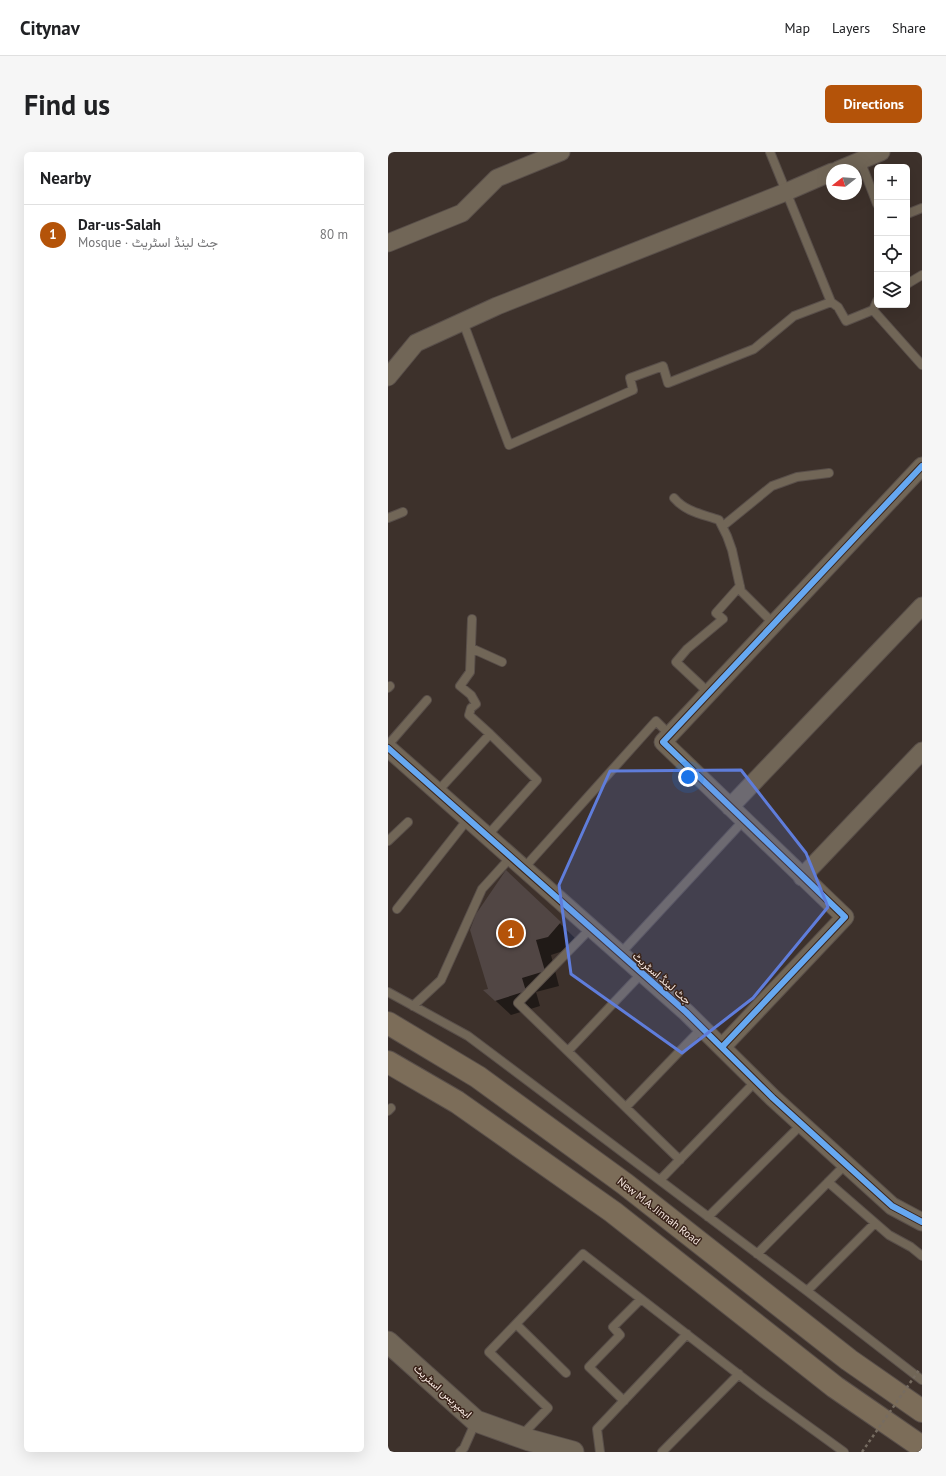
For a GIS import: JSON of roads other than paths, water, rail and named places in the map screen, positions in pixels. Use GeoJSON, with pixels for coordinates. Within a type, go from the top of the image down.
{"type":"FeatureCollection","features":[{"type":"Feature","properties":{"kind":"main road","name":"New M.A. Jinnah Road"},"geometry":{"type":"LineString","coordinates":[[388,1023],[491,1086],[624,1184],[849,1360],[922,1411]]}},
{"type":"Feature","properties":{"kind":"main road"},"geometry":{"type":"LineString","coordinates":[[388,1062],[457,1102],[613,1212],[835,1387],[922,1447]]}},
{"type":"Feature","properties":{"kind":"street"},"geometry":{"type":"LineString","coordinates":[[388,243],[462,213],[497,178],[561,152]]}},
{"type":"Feature","properties":{"kind":"street"},"geometry":{"type":"LineString","coordinates":[[851,164],[881,152]]}},
{"type":"Feature","properties":{"kind":"street"},"geometry":{"type":"LineString","coordinates":[[388,377],[416,343],[498,306],[786,192],[826,175]]}},
{"type":"Feature","properties":{"kind":"street"},"geometry":{"type":"LineString","coordinates":[[722,1047],[845,917],[664,742],[922,466]]}},
{"type":"Feature","properties":{"kind":"street"},"geometry":{"type":"LineString","coordinates":[[730,807],[922,606]]}},
{"type":"Feature","properties":{"kind":"street","name":"جٹ لینڈ اسٹریٹ"},"geometry":{"type":"LineString","coordinates":[[388,747],[642,973],[802,1124],[892,1206],[922,1222]]}},
{"type":"Feature","properties":{"kind":"street"},"geometry":{"type":"LineString","coordinates":[[802,877],[922,751]]}},
{"type":"Feature","properties":{"kind":"street","name":"ایمپریس اسٹریٹ"},"geometry":{"type":"LineString","coordinates":[[389,1344],[476,1421],[520,1437],[573,1452]]}},
{"type":"Feature","properties":{"kind":"lane"},"geometry":{"type":"LineString","coordinates":[[770,152],[831,302],[838,307],[846,321],[873,310],[922,365]]}},
{"type":"Feature","properties":{"kind":"lane"},"geometry":{"type":"LineString","coordinates":[[860,160],[875,200]]}},
{"type":"Feature","properties":{"kind":"lane"},"geometry":{"type":"LineString","coordinates":[[910,213],[922,208]]}},
{"type":"Feature","properties":{"kind":"lane"},"geometry":{"type":"LineString","coordinates":[[910,281],[922,275]]}},
{"type":"Feature","properties":{"kind":"lane"},"geometry":{"type":"LineString","coordinates":[[463,322],[509,445],[633,390],[630,378],[663,366],[668,383],[754,349],[794,316],[831,302]]}},
{"type":"Feature","properties":{"kind":"lane"},"geometry":{"type":"LineString","coordinates":[[723,526],[772,486],[797,477],[829,474]]}},
{"type":"Feature","properties":{"kind":"lane"},"geometry":{"type":"LineString","coordinates":[[674,498],[680,505],[692,512],[719,520],[723,526],[732,550],[741,591],[774,624]]}},
{"type":"Feature","properties":{"kind":"lane"},"geometry":{"type":"LineString","coordinates":[[388,518],[403,512]]}},
{"type":"Feature","properties":{"kind":"lane"},"geometry":{"type":"LineString","coordinates":[[709,693],[676,662],[687,649],[723,619],[716,613],[740,586]]}},
{"type":"Feature","properties":{"kind":"lane"},"geometry":{"type":"LineString","coordinates":[[472,619],[470,672],[460,686],[471,695],[476,704],[471,708],[469,715],[537,780],[487,836]]}},
{"type":"Feature","properties":{"kind":"lane"},"geometry":{"type":"LineString","coordinates":[[470,648],[502,662]]}},
{"type":"Feature","properties":{"kind":"lane"},"geometry":{"type":"LineString","coordinates":[[388,747],[427,700]]}},
{"type":"Feature","properties":{"kind":"lane"},"geometry":{"type":"LineString","coordinates":[[524,868],[656,721],[670,735]]}},
{"type":"Feature","properties":{"kind":"lane"},"geometry":{"type":"LineString","coordinates":[[437,792],[490,734]]}},
{"type":"Feature","properties":{"kind":"lane"},"geometry":{"type":"LineString","coordinates":[[396,909],[468,819]]}},
{"type":"Feature","properties":{"kind":"lane"},"geometry":{"type":"LineString","coordinates":[[620,954],[744,820]]}},
{"type":"Feature","properties":{"kind":"lane"},"geometry":{"type":"LineString","coordinates":[[388,842],[408,822]]}},
{"type":"Feature","properties":{"kind":"lane"},"geometry":{"type":"LineString","coordinates":[[413,1006],[442,980],[482,888],[511,857]]}},
{"type":"Feature","properties":{"kind":"lane"},"geometry":{"type":"LineString","coordinates":[[591,928],[518,1003],[680,1160]]}},
{"type":"Feature","properties":{"kind":"lane"},"geometry":{"type":"LineString","coordinates":[[568,1052],[642,973]]}},
{"type":"Feature","properties":{"kind":"lane"},"geometry":{"type":"LineString","coordinates":[[388,992],[468,1036],[807,1291],[922,1380]]}},
{"type":"Feature","properties":{"kind":"lane"},"geometry":{"type":"LineString","coordinates":[[626,1107],[702,1028]]}},
{"type":"Feature","properties":{"kind":"lane"},"geometry":{"type":"LineString","coordinates":[[660,1180],[756,1081]]}},
{"type":"Feature","properties":{"kind":"lane"},"geometry":{"type":"LineString","coordinates":[[708,1217],[802,1124]]}},
{"type":"Feature","properties":{"kind":"lane"},"geometry":{"type":"LineString","coordinates":[[757,1254],[846,1164]]}},
{"type":"Feature","properties":{"kind":"lane"},"geometry":{"type":"LineString","coordinates":[[828,1182],[888,1235],[911,1247],[922,1256]]}},
{"type":"Feature","properties":{"kind":"lane"},"geometry":{"type":"LineString","coordinates":[[807,1291],[875,1223]]}},
{"type":"Feature","properties":{"kind":"lane"},"geometry":{"type":"LineString","coordinates":[[520,1437],[548,1408],[489,1352],[583,1254],[739,1374],[844,1452]]}},
{"type":"Feature","properties":{"kind":"lane"},"geometry":{"type":"LineString","coordinates":[[624,1401],[588,1368],[620,1335],[613,1327],[642,1299]]}},
{"type":"Feature","properties":{"kind":"lane"},"geometry":{"type":"LineString","coordinates":[[516,1324],[566,1373]]}},
{"type":"Feature","properties":{"kind":"lane"},"geometry":{"type":"LineString","coordinates":[[600,1452],[597,1429],[687,1334]]}},
{"type":"Feature","properties":{"kind":"lane"},"geometry":{"type":"LineString","coordinates":[[662,1452],[739,1374]]}},
{"type":"Feature","properties":{"kind":"lane"},"geometry":{"type":"LineString","coordinates":[[460,1452],[464,1448],[476,1421]]}},
{"type":"Feature","properties":{"kind":"place","name":"Dar-us-Salah"},"geometry":{"type":"Point","coordinates":[511,933]}}]}
